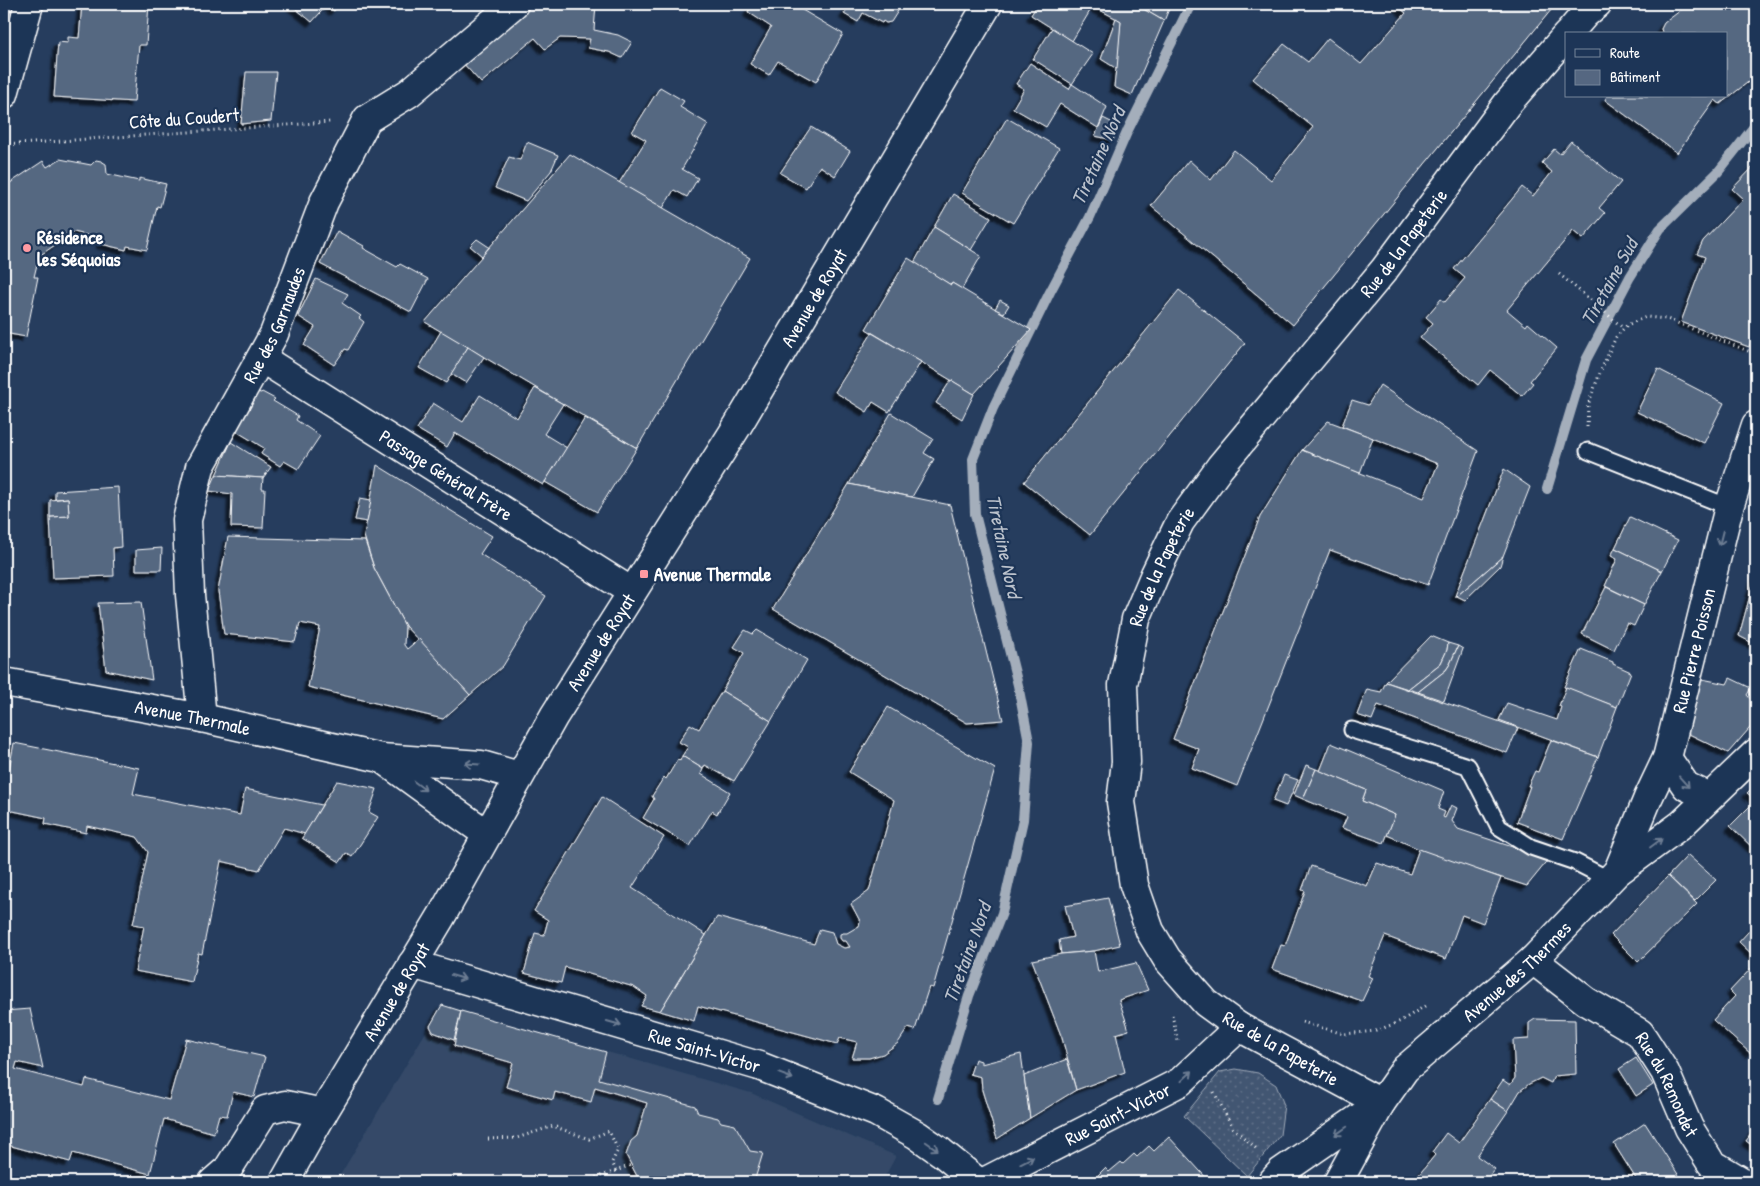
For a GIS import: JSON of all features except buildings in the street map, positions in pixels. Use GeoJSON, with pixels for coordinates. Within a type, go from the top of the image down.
{"type":"FeatureCollection","features":[{"type":"Feature","properties":{"kind":"street"},"geometry":{"type":"LineString","coordinates":[[4,94],[29,4]]}},
{"type":"Feature","properties":{"kind":"street"},"geometry":{"type":"LineString","coordinates":[[367,119],[410,93],[514,4]]}},
{"type":"Feature","properties":{"kind":"street","name":"Avenue de Royat"},"geometry":{"type":"LineString","coordinates":[[284,1182],[323,1113],[441,917],[554,716],[738,425],[988,4]]}},
{"type":"Feature","properties":{"kind":"street","name":"Rue de la Papeterie"},"geometry":{"type":"LineString","coordinates":[[1570,32],[1585,14],[1597,4]]}},
{"type":"Feature","properties":{"kind":"street","name":"Rue de la Papeterie"},"geometry":{"type":"LineString","coordinates":[[1381,1103],[1239,1027],[1206,1003],[1167,959],[1150,931],[1134,885],[1121,802],[1126,762],[1123,684],[1136,619],[1180,522],[1220,466],[1384,270],[1507,104],[1565,37]]}},
{"type":"Feature","properties":{"kind":"street","name":"Rue des Garnaudes"},"geometry":{"type":"LineString","coordinates":[[202,718],[190,595],[187,520],[200,466],[274,334],[324,202],[367,119]]}},
{"type":"Feature","properties":{"kind":"street","name":"Passage Général Frère"},"geometry":{"type":"LineString","coordinates":[[261,358],[632,592]]}},
{"type":"Feature","properties":{"kind":"street","name":"Rue Pierre Poisson"},"geometry":{"type":"LineString","coordinates":[[1614,876],[1666,758],[1729,507],[1756,425]]}},
{"type":"Feature","properties":{"kind":"street","name":"Avenue Thermale"},"geometry":{"type":"LineString","coordinates":[[4,682],[202,718],[381,758],[481,765],[519,776]]}},
{"type":"Feature","properties":{"kind":"street","name":"Avenue des Thermes"},"geometry":{"type":"LineString","coordinates":[[1272,1182],[1282,1172],[1381,1103],[1405,1069],[1533,960],[1614,876],[1682,824],[1756,753]]}},
{"type":"Feature","properties":{"kind":"street","name":"Avenue Thermale"},"geometry":{"type":"LineString","coordinates":[[381,758],[487,834]]}},
{"type":"Feature","properties":{"kind":"street"},"geometry":{"type":"LineString","coordinates":[[1666,758],[1686,786],[1709,797]]}},
{"type":"Feature","properties":{"kind":"street","name":"Rue du Remondet"},"geometry":{"type":"LineString","coordinates":[[1533,960],[1586,1002],[1640,1033],[1665,1072],[1689,1128],[1711,1163],[1743,1182]]}},
{"type":"Feature","properties":{"kind":"street","name":"Rue Saint-Victor"},"geometry":{"type":"LineString","coordinates":[[412,964],[768,1069],[876,1112],[935,1148],[978,1182]]}},
{"type":"Feature","properties":{"kind":"street","name":"Rue Saint-Victor"},"geometry":{"type":"LineString","coordinates":[[984,1182],[1180,1082],[1239,1027]]}},
{"type":"Feature","properties":{"kind":"street"},"geometry":{"type":"LineString","coordinates":[[1338,1182],[1381,1103]]}},
{"type":"Feature","properties":{"kind":"street"},"geometry":{"type":"LineString","coordinates":[[213,1182],[228,1169],[265,1110],[285,1105],[323,1113]]}},
{"type":"Feature","properties":{"kind":"lane"},"geometry":{"type":"LineString","coordinates":[[1588,451],[1729,507]]}},
{"type":"Feature","properties":{"kind":"lane"},"geometry":{"type":"LineString","coordinates":[[1352,730],[1468,766],[1499,827],[1531,846],[1614,876]]}},
{"type":"Feature","properties":{"kind":"path","name":"Côte du Coudert"},"geometry":{"type":"LineString","coordinates":[[4,145],[367,119]]}},
{"type":"Feature","properties":{"kind":"path"},"geometry":{"type":"LineString","coordinates":[[1558,274],[1623,328]]}},
{"type":"Feature","properties":{"kind":"path"},"geometry":{"type":"LineString","coordinates":[[1588,451],[1586,422],[1588,405],[1604,362],[1616,337],[1627,324],[1646,317],[1667,319],[1756,354]]}},
{"type":"Feature","properties":{"kind":"path"},"geometry":{"type":"LineString","coordinates":[[1299,1021],[1344,1034],[1376,1031],[1401,1021],[1432,1002]]}},
{"type":"Feature","properties":{"kind":"path"},"geometry":{"type":"LineString","coordinates":[[488,1139],[517,1138],[552,1126],[589,1139],[609,1131],[618,1150],[612,1162],[616,1170]]}},
{"type":"Feature","properties":{"kind":"path"},"geometry":{"type":"LineString","coordinates":[[591,1179],[631,1165]]}},
{"type":"Feature","properties":{"kind":"shaded area"},"geometry":{"type":"Polygon","coordinates":[[[442,1005],[751,1093],[896,1156],[882,1182],[336,1182],[442,1005]]]}},
{"type":"Feature","properties":{"kind":"shaded area"},"geometry":{"type":"Polygon","coordinates":[[[1236,1069],[1258,1073],[1276,1085],[1284,1105],[1280,1135],[1247,1176],[1184,1116],[1220,1072],[1236,1069]]]}},
{"type":"Feature","properties":{"kind":"waterway","name":"Tiretaine Nord"},"geometry":{"type":"LineString","coordinates":[[938,1099],[969,996],[1002,913],[1023,820],[1029,742],[1018,685],[975,514],[973,459],[993,408],[1050,292],[1090,217],[1128,130],[1191,4]]}},
{"type":"Feature","properties":{"kind":"waterway","name":"Tiretaine Sud"},"geometry":{"type":"LineString","coordinates":[[1547,489],[1586,360],[1630,277],[1660,229],[1718,172],[1756,124]]}},
{"type":"Feature","properties":{"kind":"place","name":"Résidence les Séquoias"},"geometry":{"type":"Point","coordinates":[27,248]}},
{"type":"Feature","properties":{"kind":"place","name":"Avenue Thermale"},"geometry":{"type":"Point","coordinates":[644,574]}}]}
